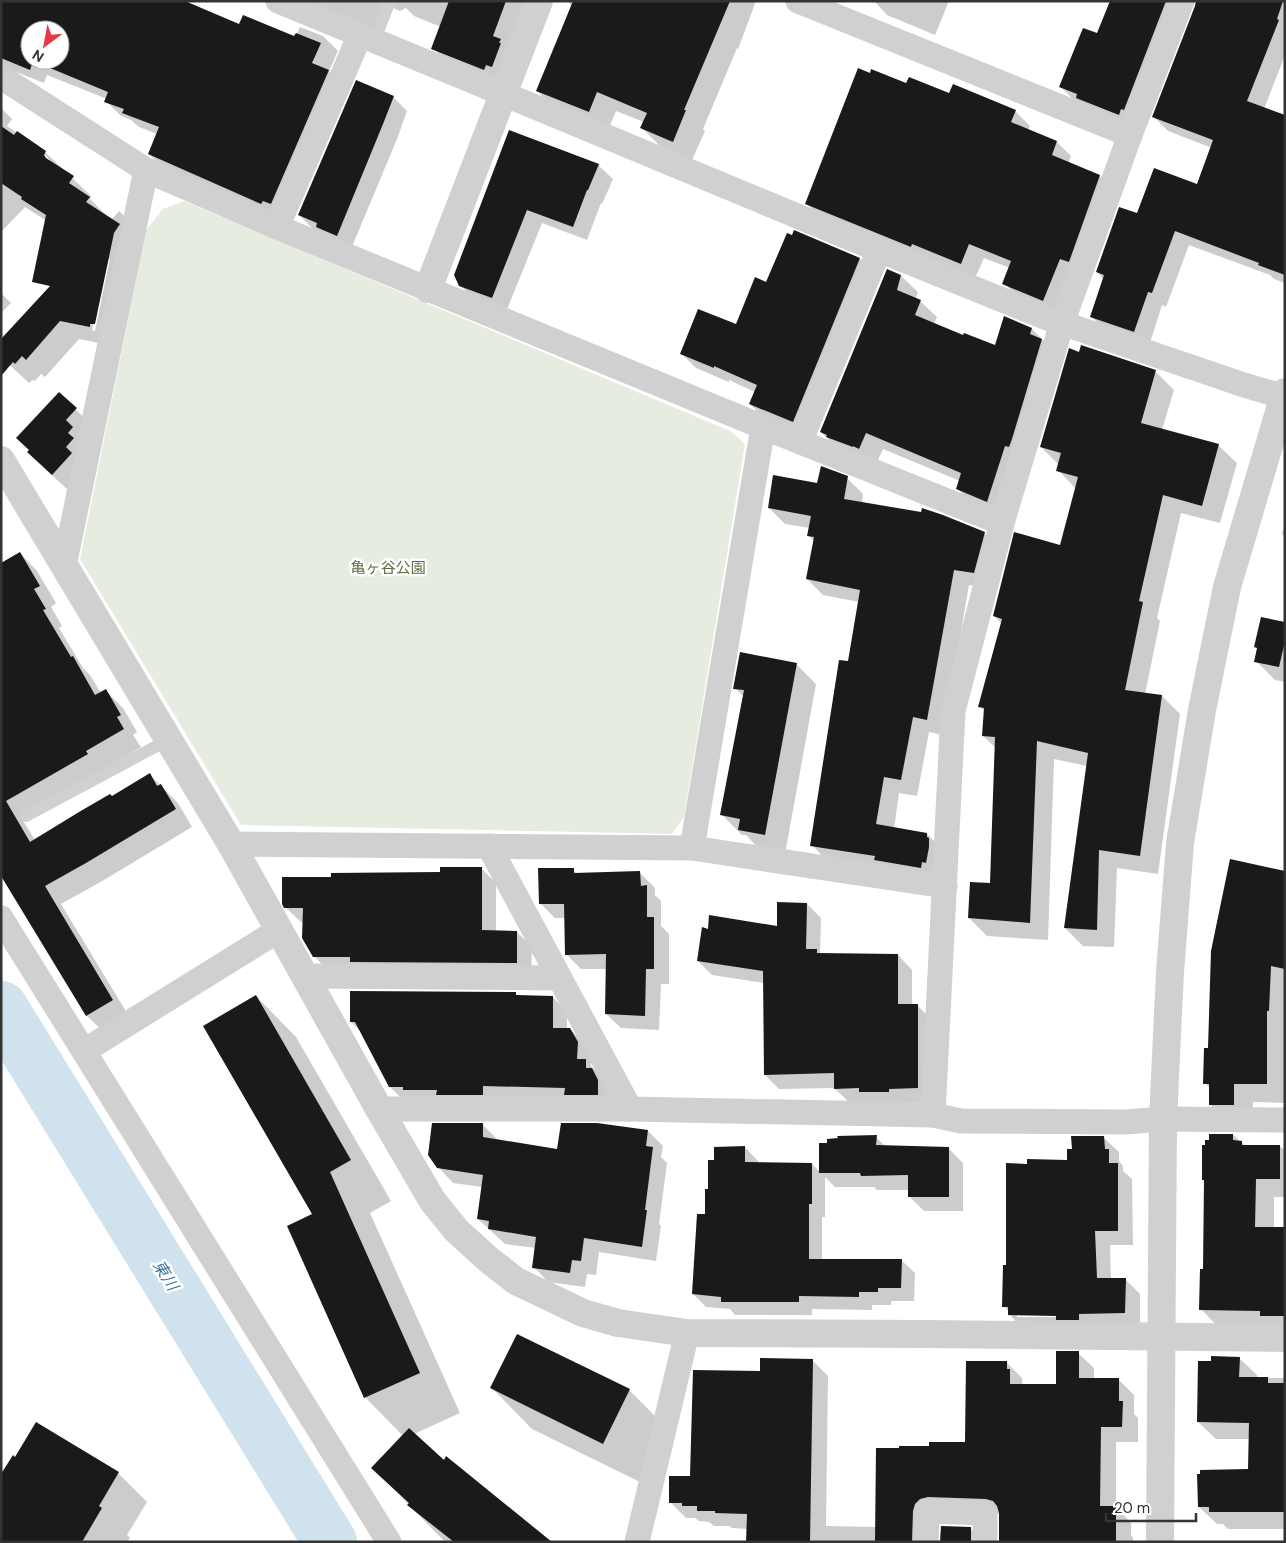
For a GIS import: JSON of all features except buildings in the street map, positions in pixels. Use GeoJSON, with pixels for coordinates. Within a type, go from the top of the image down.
{"type":"FeatureCollection","features":[{"type":"Feature","properties":{"kind":"street"},"geometry":{"type":"LineString","coordinates":[[278,1],[879,250],[1062,323],[1244,385],[1284,395],[1227,587],[1202,710],[1181,833],[1170,972],[1164,1118],[1160,1542]]}},
{"type":"Feature","properties":{"kind":"street"},"geometry":{"type":"LineString","coordinates":[[428,289],[539,1]]}},
{"type":"Feature","properties":{"kind":"street"},"geometry":{"type":"LineString","coordinates":[[798,1],[1130,135]]}},
{"type":"Feature","properties":{"kind":"street"},"geometry":{"type":"LineString","coordinates":[[933,1115],[953,711],[1002,523],[1062,323],[1130,135],[1182,1]]}},
{"type":"Feature","properties":{"kind":"street"},"geometry":{"type":"LineString","coordinates":[[277,227],[367,38]]}},
{"type":"Feature","properties":{"kind":"street"},"geometry":{"type":"LineString","coordinates":[[1,77],[146,170],[277,227],[763,428],[1002,523]]}},
{"type":"Feature","properties":{"kind":"street"},"geometry":{"type":"LineString","coordinates":[[64,566],[146,170]]}},
{"type":"Feature","properties":{"kind":"street"},"geometry":{"type":"LineString","coordinates":[[800,442],[879,250]]}},
{"type":"Feature","properties":{"kind":"street"},"geometry":{"type":"LineString","coordinates":[[692,848],[763,428]]}},
{"type":"Feature","properties":{"kind":"street"},"geometry":{"type":"LineString","coordinates":[[1,460],[231,844],[379,1110],[432,1200],[456,1230],[516,1281],[592,1315],[618,1323],[687,1334],[915,1334],[1285,1338]]}},
{"type":"Feature","properties":{"kind":"street"},"geometry":{"type":"LineString","coordinates":[[231,844],[692,848],[945,886]]}},
{"type":"Feature","properties":{"kind":"street"},"geometry":{"type":"LineString","coordinates":[[490,846],[630,1109]]}},
{"type":"Feature","properties":{"kind":"street"},"geometry":{"type":"LineString","coordinates":[[1,918],[389,1542]]}},
{"type":"Feature","properties":{"kind":"street"},"geometry":{"type":"LineString","coordinates":[[84,1051],[279,930]]}},
{"type":"Feature","properties":{"kind":"street"},"geometry":{"type":"LineString","coordinates":[[304,976],[560,978]]}},
{"type":"Feature","properties":{"kind":"street"},"geometry":{"type":"LineString","coordinates":[[379,1110],[630,1109],[933,1115],[961,1121],[1126,1122],[1164,1118],[1285,1120]]}},
{"type":"Feature","properties":{"kind":"street"},"geometry":{"type":"LineString","coordinates":[[637,1542],[687,1334]]}},
{"type":"Feature","properties":{"kind":"street"},"geometry":{"type":"LineString","coordinates":[[926,1542],[927,1511],[985,1513],[985,1542]]}},
{"type":"Feature","properties":{"kind":"lane"},"geometry":{"type":"LineString","coordinates":[[367,38],[390,1]]}},
{"type":"Feature","properties":{"kind":"lane"},"geometry":{"type":"LineString","coordinates":[[26,816],[168,740]]}},
{"type":"Feature","properties":{"kind":"green space","name":"亀ヶ谷公園"},"geometry":{"type":"Polygon","coordinates":[[[184,201],[730,431],[745,444],[684,817],[672,834],[241,825],[80,559],[146,230],[163,209],[184,201]]]}},
{"type":"Feature","properties":{"kind":"waterway","name":"東川"},"geometry":{"type":"LineString","coordinates":[[1,1008],[330,1542]]}}]}
